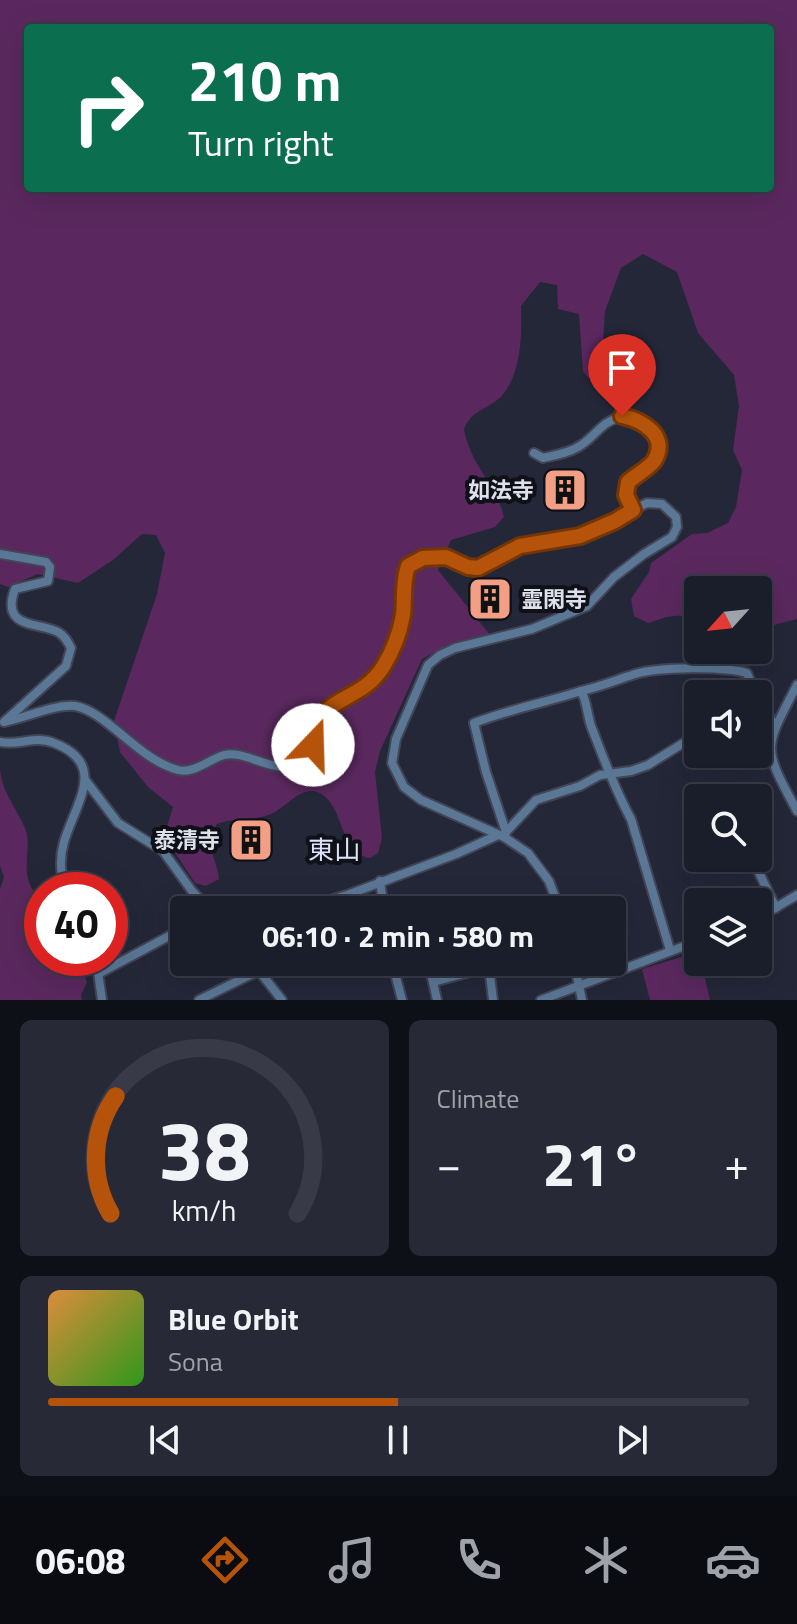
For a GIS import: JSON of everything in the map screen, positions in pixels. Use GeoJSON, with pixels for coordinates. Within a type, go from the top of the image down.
{"type":"FeatureCollection","features":[{"type":"Feature","properties":{"kind":"street"},"geometry":{"type":"LineString","coordinates":[[534,453],[543,458],[581,445],[622,416],[639,420],[655,434],[658,442],[654,462],[628,482],[626,495],[633,510]]}},
{"type":"Feature","properties":{"kind":"street"},"geometry":{"type":"LineString","coordinates":[[2,724],[56,708],[74,706],[90,711],[150,757],[177,769],[193,768],[225,755],[275,766],[299,763],[313,745],[314,729],[322,712],[368,686],[383,666],[398,636],[403,612],[403,583],[408,566],[423,558],[446,557],[478,568],[520,546],[580,536],[647,503],[662,504],[672,510],[676,517],[677,527],[672,537],[614,577],[587,606],[532,629],[455,648],[428,665],[396,739],[392,763],[404,787],[421,800],[503,834],[528,853],[540,867],[555,896]]}},
{"type":"Feature","properties":{"kind":"street"},"geometry":{"type":"LineString","coordinates":[[0,554],[46,562],[50,567],[48,581],[15,589],[12,607],[17,618],[31,627],[58,632],[71,648],[66,666],[2,724]]}},
{"type":"Feature","properties":{"kind":"street"},"geometry":{"type":"LineString","coordinates":[[503,834],[474,723],[514,708],[598,688],[638,673],[687,669],[737,670],[747,673],[750,680]]}},
{"type":"Feature","properties":{"kind":"street"},"geometry":{"type":"LineString","coordinates":[[797,685],[775,726],[769,747],[773,766],[797,811]]}},
{"type":"Feature","properties":{"kind":"street"},"geometry":{"type":"LineString","coordinates":[[581,691],[620,799],[631,819],[670,950]]}},
{"type":"Feature","properties":{"kind":"street"},"geometry":{"type":"LineString","coordinates":[[772,721],[775,726]]}},
{"type":"Feature","properties":{"kind":"street"},"geometry":{"type":"LineString","coordinates":[[0,742],[7,744],[35,738],[55,743],[77,756],[85,770],[86,781],[64,841],[61,872]]}},
{"type":"Feature","properties":{"kind":"street"},"geometry":{"type":"LineString","coordinates":[[344,896],[503,834],[536,800],[610,773],[648,765],[684,743]]}},
{"type":"Feature","properties":{"kind":"street"},"geometry":{"type":"LineString","coordinates":[[86,781],[118,823],[163,851],[197,896]]}},
{"type":"Feature","properties":{"kind":"street"},"geometry":{"type":"LineString","coordinates":[[759,872],[776,908]]}},
{"type":"Feature","properties":{"kind":"street"},"geometry":{"type":"LineString","coordinates":[[380,881],[382,896]]}},
{"type":"Feature","properties":{"kind":"street"},"geometry":{"type":"LineString","coordinates":[[772,910],[797,895]]}},
{"type":"Feature","properties":{"kind":"street"},"geometry":{"type":"LineString","coordinates":[[128,958],[170,936]]}},
{"type":"Feature","properties":{"kind":"street"},"geometry":{"type":"LineString","coordinates":[[541,1000],[684,946]]}},
{"type":"Feature","properties":{"kind":"street"},"geometry":{"type":"LineString","coordinates":[[433,982],[489,967],[493,1000]]}},
{"type":"Feature","properties":{"kind":"street"},"geometry":{"type":"LineString","coordinates":[[100,976],[102,1000]]}},
{"type":"Feature","properties":{"kind":"street"},"geometry":{"type":"LineString","coordinates":[[199,1000],[248,976]]}},
{"type":"Feature","properties":{"kind":"street"},"geometry":{"type":"LineString","coordinates":[[262,976],[282,1000]]}},
{"type":"Feature","properties":{"kind":"street"},"geometry":{"type":"LineString","coordinates":[[396,976],[402,1000]]}},
{"type":"Feature","properties":{"kind":"street"},"geometry":{"type":"LineString","coordinates":[[432,976],[437,1000]]}},
{"type":"Feature","properties":{"kind":"street"},"geometry":{"type":"LineString","coordinates":[[578,976],[582,1000]]}},
{"type":"Feature","properties":{"kind":"shaded area"},"geometry":{"type":"Polygon","coordinates":[[[0,0],[797,0],[797,619],[772,625],[772,576],[684,576],[684,617],[667,617],[648,623],[634,616],[631,599],[649,572],[651,563],[692,534],[707,533],[728,523],[736,507],[742,470],[733,450],[739,406],[734,375],[698,333],[677,272],[643,254],[621,268],[605,311],[602,359],[589,379],[583,371],[579,314],[558,309],[557,285],[540,282],[521,306],[519,356],[511,382],[496,401],[474,415],[464,429],[472,454],[504,517],[495,527],[451,540],[438,570],[490,635],[455,642],[422,659],[380,751],[375,772],[382,838],[378,853],[370,858],[352,847],[333,806],[326,798],[311,791],[299,794],[266,816],[217,824],[211,844],[219,879],[206,886],[195,883],[164,836],[173,807],[148,787],[120,752],[114,721],[157,594],[165,553],[156,535],[142,534],[113,560],[78,583],[38,574],[8,587],[0,584],[0,0]]]}},
{"type":"Feature","properties":{"kind":"shaded area"},"geometry":{"type":"Polygon","coordinates":[[[0,769],[6,792],[27,836],[24,976],[85,976],[87,982],[82,1000],[0,1000],[0,889],[4,877],[0,866],[0,769]]]}},
{"type":"Feature","properties":{"kind":"shaded area"},"geometry":{"type":"Polygon","coordinates":[[[684,956],[684,976],[704,976],[710,1000],[650,1000],[642,969],[684,956]]]}},
{"type":"Feature","properties":{"kind":"place","name":"如法寺"},"geometry":{"type":"Point","coordinates":[565,490]}},
{"type":"Feature","properties":{"kind":"place","name":"霊閑寺"},"geometry":{"type":"Point","coordinates":[490,599]}},
{"type":"Feature","properties":{"kind":"place","name":"泰清寺"},"geometry":{"type":"Point","coordinates":[251,840]}},
{"type":"Feature","properties":{"kind":"district","name":"東山"},"geometry":{"type":"Point","coordinates":[334,850]}},
{"type":"Feature","properties":{"kind":"route"},"geometry":{"type":"LineString","coordinates":[[313,745],[314,729],[322,712],[368,686],[383,666],[398,636],[403,612],[403,583],[408,566],[423,558],[446,557],[478,568],[514,548],[580,536],[633,510],[626,495],[628,482],[654,462],[658,442],[647,425],[622,416]]}}]}
